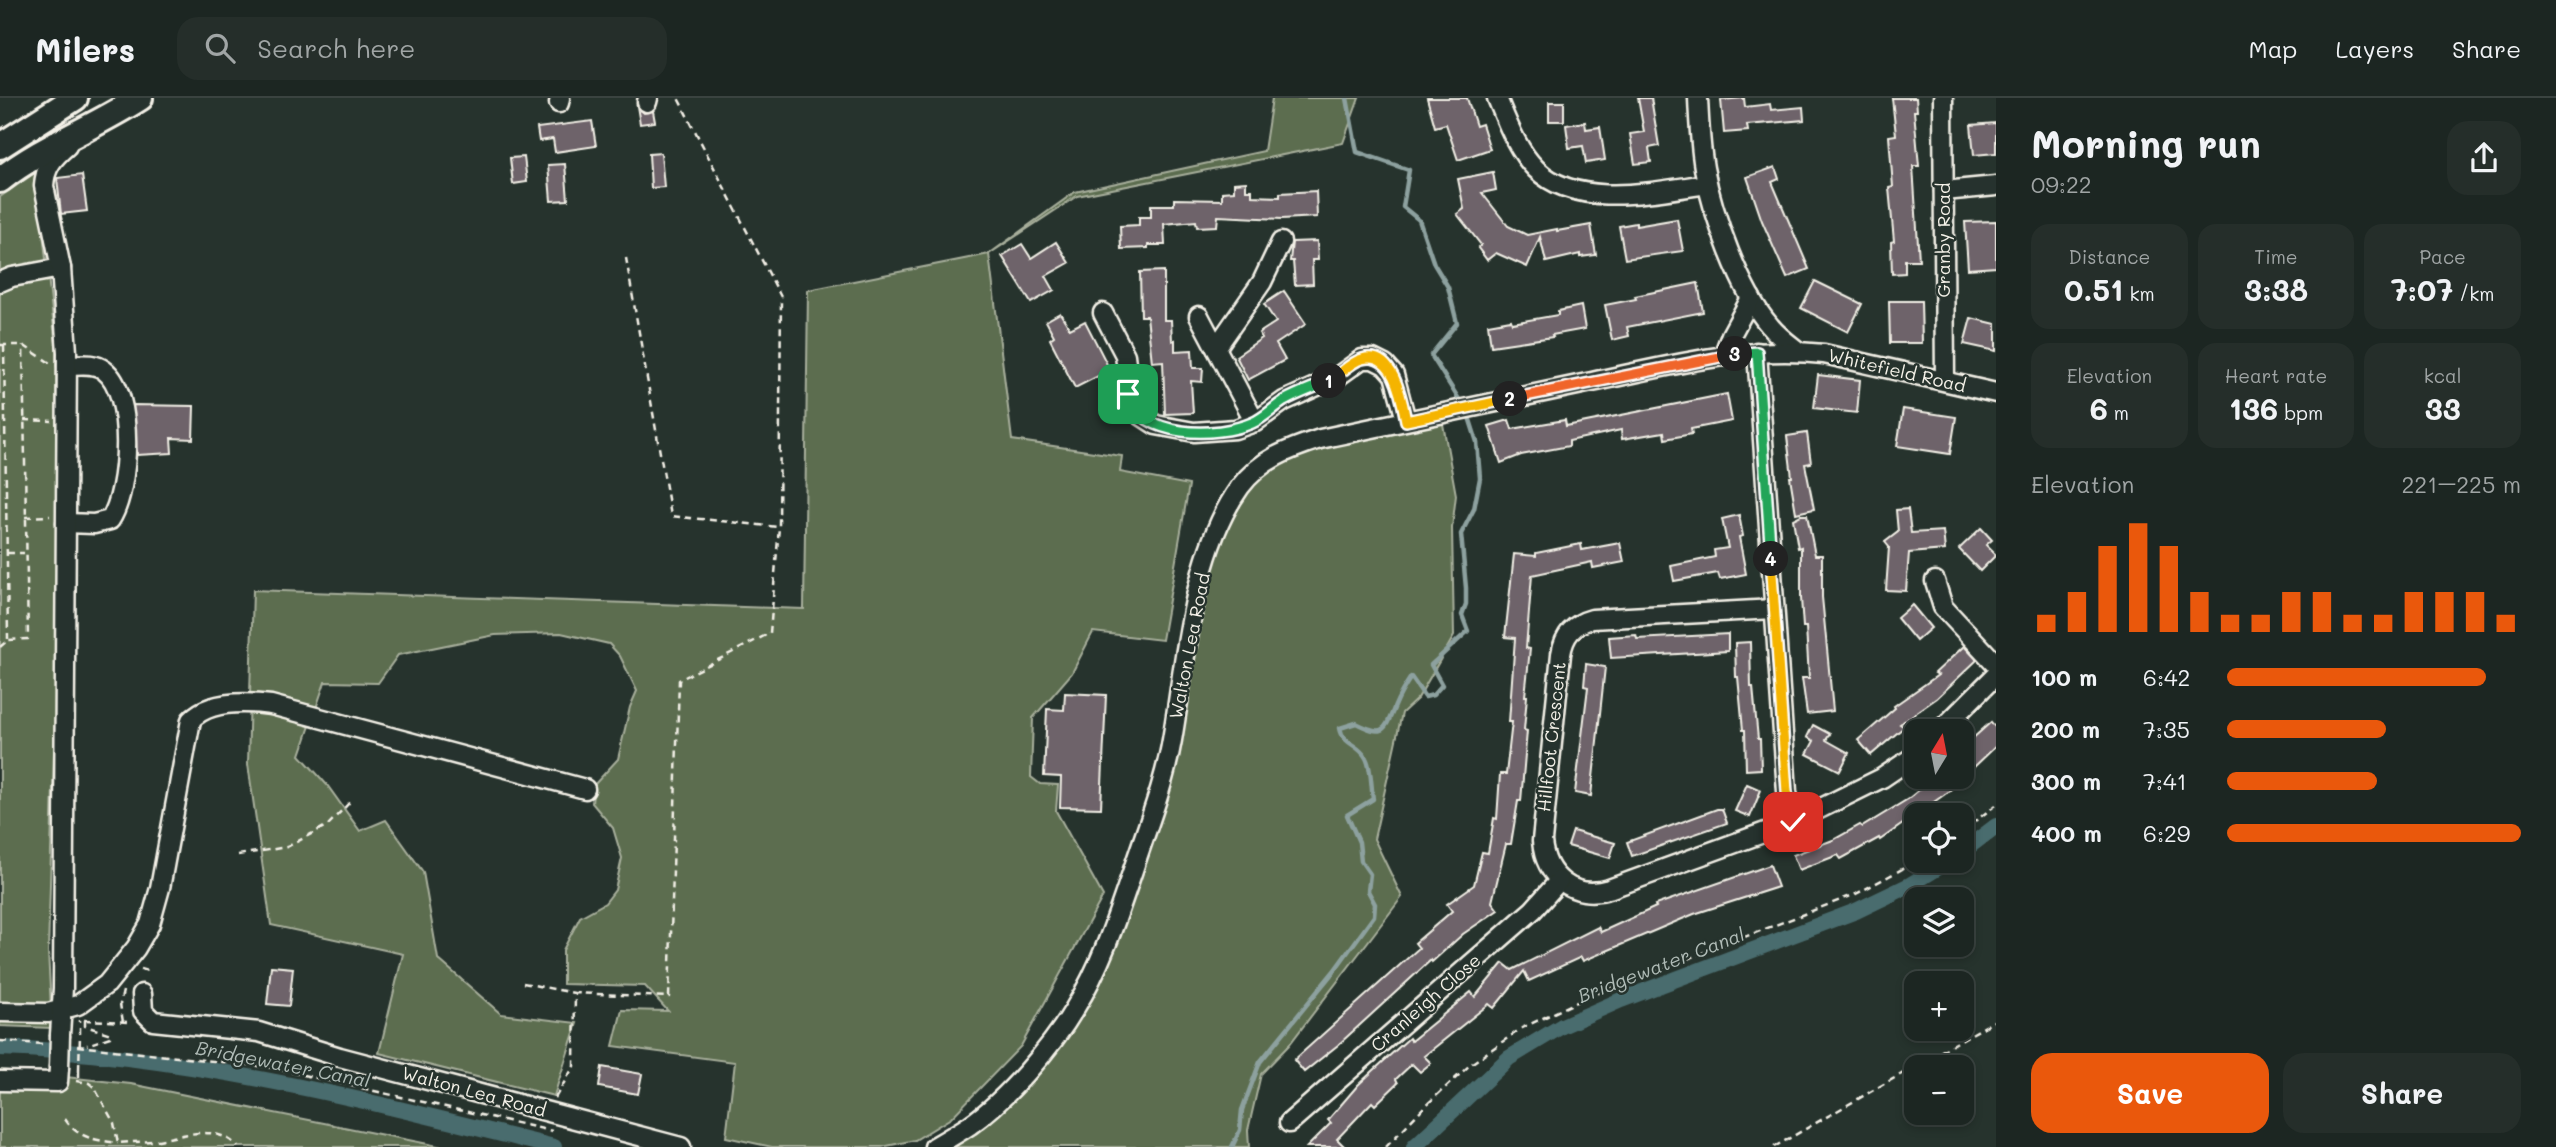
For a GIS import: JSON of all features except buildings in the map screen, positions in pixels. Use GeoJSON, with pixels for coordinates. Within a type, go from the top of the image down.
{"type":"FeatureCollection","features":[{"type":"Feature","properties":{"kind":"highway"},"geometry":{"type":"LineString","coordinates":[[0,146],[75,98]]}},
{"type":"Feature","properties":{"kind":"highway"},"geometry":{"type":"LineString","coordinates":[[0,180],[18,166],[140,98]]}},
{"type":"Feature","properties":{"kind":"street"},"geometry":{"type":"LineString","coordinates":[[1497,98],[1525,156],[1553,182],[1581,191],[1611,195],[1707,184]]}},
{"type":"Feature","properties":{"kind":"street"},"geometry":{"type":"LineString","coordinates":[[1698,98],[1707,184],[1723,232],[1751,298],[1770,327],[1798,351]]}},
{"type":"Feature","properties":{"kind":"street","name":"Granby Road"},"geometry":{"type":"LineString","coordinates":[[1943,98],[1945,381]]}},
{"type":"Feature","properties":{"kind":"street"},"geometry":{"type":"LineString","coordinates":[[0,1082],[59,1075],[62,1026],[68,421],[61,268],[44,186],[44,173],[50,162],[85,131]]}},
{"type":"Feature","properties":{"kind":"street"},"geometry":{"type":"LineString","coordinates":[[1944,191],[1996,186]]}},
{"type":"Feature","properties":{"kind":"street"},"geometry":{"type":"LineString","coordinates":[[1216,348],[1262,282],[1282,242]]}},
{"type":"Feature","properties":{"kind":"street"},"geometry":{"type":"LineString","coordinates":[[0,282],[12,277],[61,268]]}},
{"type":"Feature","properties":{"kind":"street"},"geometry":{"type":"LineString","coordinates":[[1723,356],[1751,298]]}},
{"type":"Feature","properties":{"kind":"street"},"geometry":{"type":"LineString","coordinates":[[1103,313],[1125,355],[1131,404],[1147,421],[1172,429],[1214,432],[1235,429],[1255,422],[1284,401],[1337,377],[1362,359],[1373,359],[1385,365],[1394,375],[1406,421]]}},
{"type":"Feature","properties":{"kind":"street"},"geometry":{"type":"LineString","coordinates":[[1199,316],[1255,422]]}},
{"type":"Feature","properties":{"kind":"street","name":"Whitefield Road"},"geometry":{"type":"LineString","coordinates":[[1798,351],[1850,359],[1996,393]]}},
{"type":"Feature","properties":{"kind":"street","name":"Walton Lea Road"},"geometry":{"type":"LineString","coordinates":[[934,1147],[971,1125],[1031,1068],[1075,1008],[1108,942],[1156,804],[1171,743],[1189,634],[1202,576],[1220,521],[1241,486],[1262,464],[1283,451],[1320,439],[1723,356],[1798,351]]}},
{"type":"Feature","properties":{"kind":"street"},"geometry":{"type":"LineString","coordinates":[[1757,352],[1787,792],[1793,822]]}},
{"type":"Feature","properties":{"kind":"street"},"geometry":{"type":"LineString","coordinates":[[66,519],[94,524],[110,520],[117,510],[122,490],[125,454],[123,402],[117,384],[102,368],[90,364],[67,370]]}},
{"type":"Feature","properties":{"kind":"street"},"geometry":{"type":"LineString","coordinates":[[1935,580],[1943,607],[1996,664]]}},
{"type":"Feature","properties":{"kind":"street","name":"Hillfoot Crescent"},"geometry":{"type":"LineString","coordinates":[[1559,881],[1546,859],[1542,841],[1561,654],[1570,632],[1575,626],[1592,619],[1774,609]]}},
{"type":"Feature","properties":{"kind":"street"},"geometry":{"type":"LineString","coordinates":[[1952,719],[1996,675]]}},
{"type":"Feature","properties":{"kind":"street"},"geometry":{"type":"LineString","coordinates":[[62,1026],[117,973],[150,924],[160,888],[187,735],[191,720],[204,711],[231,704],[271,705],[585,789]]}},
{"type":"Feature","properties":{"kind":"street"},"geometry":{"type":"LineString","coordinates":[[1559,881],[1584,892],[1602,892],[1793,822],[1882,778],[1904,763]]}},
{"type":"Feature","properties":{"kind":"street","name":"Cranleigh Close"},"geometry":{"type":"LineString","coordinates":[[1289,1122],[1532,910],[1559,881]]}},
{"type":"Feature","properties":{"kind":"street"},"geometry":{"type":"LineString","coordinates":[[142,994],[145,1015]]}},
{"type":"Feature","properties":{"kind":"street"},"geometry":{"type":"LineString","coordinates":[[0,1012],[34,1014],[62,1026]]}},
{"type":"Feature","properties":{"kind":"street","name":"Walton Lea Road"},"geometry":{"type":"LineString","coordinates":[[145,1015],[160,1023],[259,1032],[340,1057],[681,1147]]}},
{"type":"Feature","properties":{"kind":"path"},"geometry":{"type":"LineString","coordinates":[[523,983],[575,993],[669,997],[680,680],[770,633],[779,527],[781,297],[678,98]]}},
{"type":"Feature","properties":{"kind":"path"},"geometry":{"type":"LineString","coordinates":[[626,258],[671,516],[779,527]]}},
{"type":"Feature","properties":{"kind":"path"},"geometry":{"type":"LineString","coordinates":[[8,640],[2,345],[23,345],[67,370]]}},
{"type":"Feature","properties":{"kind":"path"},"geometry":{"type":"LineString","coordinates":[[0,647],[8,640],[28,639],[23,345]]}},
{"type":"Feature","properties":{"kind":"path"},"geometry":{"type":"LineString","coordinates":[[24,420],[68,421]]}},
{"type":"Feature","properties":{"kind":"path"},"geometry":{"type":"LineString","coordinates":[[0,517],[6,517]]}},
{"type":"Feature","properties":{"kind":"path"},"geometry":{"type":"LineString","coordinates":[[25,517],[66,519]]}},
{"type":"Feature","properties":{"kind":"path"},"geometry":{"type":"LineString","coordinates":[[7,553],[26,552]]}},
{"type":"Feature","properties":{"kind":"path"},"geometry":{"type":"LineString","coordinates":[[238,855],[287,847],[328,825],[350,802]]}},
{"type":"Feature","properties":{"kind":"path"},"geometry":{"type":"LineString","coordinates":[[1974,822],[1996,805]]}},
{"type":"Feature","properties":{"kind":"path"},"geometry":{"type":"LineString","coordinates":[[1386,1147],[1471,1064],[1522,1028],[1583,999],[1856,894],[1904,868]]}},
{"type":"Feature","properties":{"kind":"path"},"geometry":{"type":"LineString","coordinates":[[548,1111],[574,1066],[575,993]]}},
{"type":"Feature","properties":{"kind":"path"},"geometry":{"type":"LineString","coordinates":[[0,1041],[85,1020],[123,1022],[134,1021],[145,1015]]}},
{"type":"Feature","properties":{"kind":"path"},"geometry":{"type":"LineString","coordinates":[[85,1020],[85,1026],[111,1034],[110,1037],[85,1046]]}},
{"type":"Feature","properties":{"kind":"path"},"geometry":{"type":"LineString","coordinates":[[1774,1147],[1996,1020]]}},
{"type":"Feature","properties":{"kind":"path"},"geometry":{"type":"LineString","coordinates":[[62,1026],[80,1034],[79,1080]]}},
{"type":"Feature","properties":{"kind":"path"},"geometry":{"type":"LineString","coordinates":[[75,1045],[268,1067],[553,1132]]}},
{"type":"Feature","properties":{"kind":"path"},"geometry":{"type":"LineString","coordinates":[[59,1075],[89,1083],[94,1087],[114,1123],[118,1143]]}},
{"type":"Feature","properties":{"kind":"path"},"geometry":{"type":"LineString","coordinates":[[65,1119],[71,1128],[95,1140],[118,1143],[150,1141],[196,1132],[225,1136],[238,1147]]}},
{"type":"Feature","properties":{"kind":"green space"},"geometry":{"type":"Polygon","coordinates":[[[1272,98],[1359,98],[1343,143],[1077,196],[989,254],[1075,192],[1264,151],[1272,98]]]}},
{"type":"Feature","properties":{"kind":"green space"},"geometry":{"type":"Polygon","coordinates":[[[36,172],[56,346],[57,653],[48,951],[52,1028],[0,1026],[0,197],[36,172]]]}},
{"type":"Feature","properties":{"kind":"green space"},"geometry":{"type":"Polygon","coordinates":[[[989,254],[1012,440],[1122,456],[1120,472],[1189,485],[1162,640],[1093,632],[1072,673],[1033,718],[1031,777],[1040,784],[1058,785],[1056,811],[1103,896],[1021,1046],[951,1118],[915,1140],[882,1147],[772,1147],[726,1137],[735,1062],[613,1046],[622,1010],[668,1011],[645,986],[563,984],[563,950],[580,917],[605,903],[615,890],[622,858],[613,828],[592,803],[594,785],[618,759],[630,707],[637,691],[620,656],[609,644],[561,633],[495,635],[398,655],[378,683],[325,682],[300,755],[327,785],[360,831],[386,820],[423,872],[438,959],[501,1014],[577,1023],[554,1096],[379,1053],[403,954],[271,925],[248,764],[253,590],[804,609],[808,290],[989,254]]]}},
{"type":"Feature","properties":{"kind":"green space"},"geometry":{"type":"Polygon","coordinates":[[[1441,413],[1456,495],[1452,528],[1454,636],[1418,698],[1402,713],[1374,839],[1402,897],[1289,1045],[1261,1074],[1248,1130],[1249,1147],[934,1147],[971,1125],[1075,1008],[1156,804],[1220,521],[1262,464],[1441,413]]]}},
{"type":"Feature","properties":{"kind":"green space"},"geometry":{"type":"Polygon","coordinates":[[[0,1070],[131,1084],[443,1147],[0,1147],[0,1070]]]}},
{"type":"Feature","properties":{"kind":"waterway"},"geometry":{"type":"LineString","coordinates":[[1347,98],[1357,152],[1409,170],[1403,207],[1419,220],[1434,264],[1448,287],[1457,323],[1431,355],[1460,401]]}},
{"type":"Feature","properties":{"kind":"waterway"},"geometry":{"type":"LineString","coordinates":[[1232,1147],[1240,1130],[1242,1110],[1260,1062],[1334,971],[1374,916],[1375,904],[1368,891],[1370,874],[1361,861],[1359,842],[1347,815],[1373,799],[1370,773],[1363,753],[1344,738],[1340,728],[1356,723],[1372,730],[1382,730],[1411,677],[1425,697],[1433,695],[1442,685],[1431,665],[1468,631],[1462,615],[1466,604],[1466,588],[1461,534],[1474,509],[1480,478],[1477,442],[1470,420]]}},
{"type":"Feature","properties":{"kind":"waterway","name":"Bridgewater Canal"},"geometry":{"type":"LineString","coordinates":[[1974,843],[1996,826]]}},
{"type":"Feature","properties":{"kind":"waterway","name":"Bridgewater Canal"},"geometry":{"type":"LineString","coordinates":[[1414,1147],[1509,1058],[1562,1026],[1621,1000],[1856,911],[1929,873]]}},
{"type":"Feature","properties":{"kind":"waterway","name":"Bridgewater Canal"},"geometry":{"type":"LineString","coordinates":[[0,1048],[71,1052],[210,1070],[349,1097],[554,1147]]}},
{"type":"Feature","properties":{"kind":"route"},"geometry":{"type":"LineString","coordinates":[[1128,394],[1131,404],[1139,414],[1156,425],[1195,432],[1214,432],[1255,422],[1284,401],[1337,377],[1362,359],[1373,359],[1385,365],[1394,375],[1406,421],[1693,361],[1757,352],[1787,792],[1793,822]]}}]}
